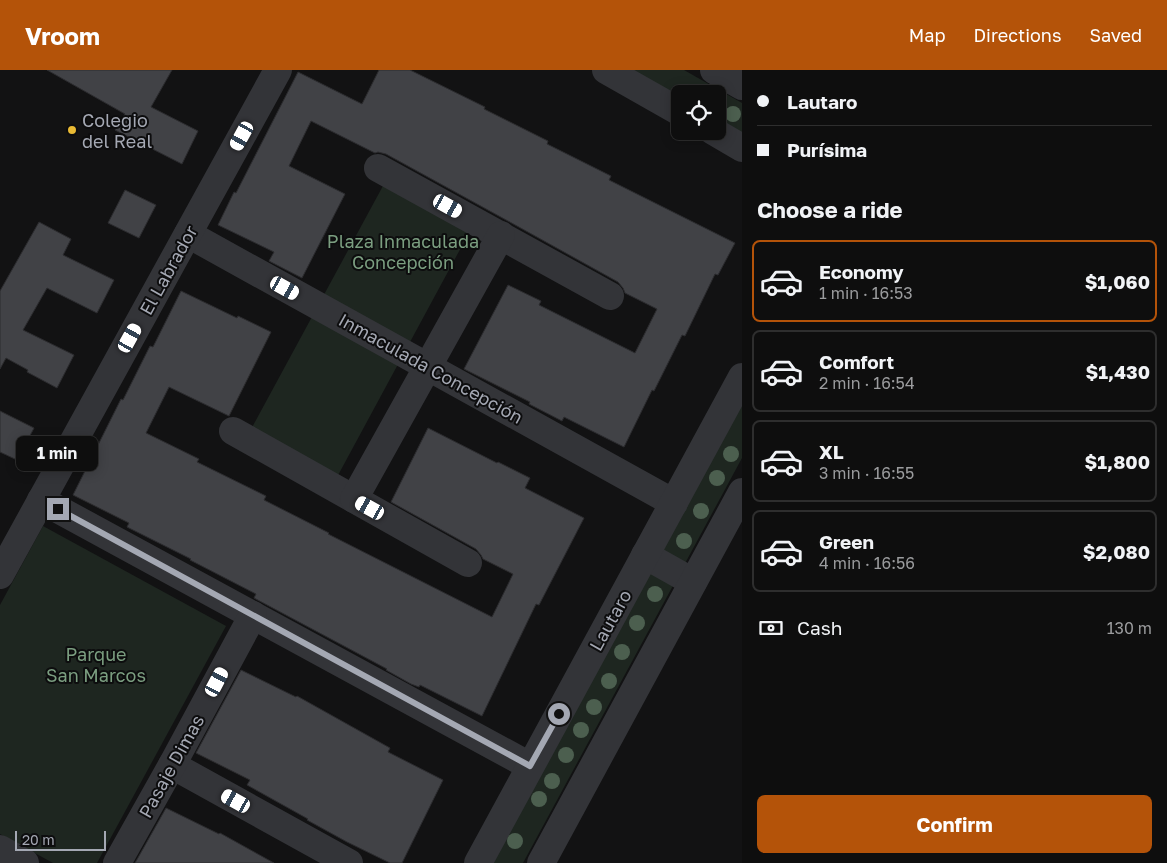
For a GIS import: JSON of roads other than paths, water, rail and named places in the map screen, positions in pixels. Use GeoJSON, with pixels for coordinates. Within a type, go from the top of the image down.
{"type":"FeatureCollection","features":[{"type":"Feature","properties":{"kind":"street","name":"El Labrador"},"geometry":{"type":"LineString","coordinates":[[0,575],[278,70]]}},
{"type":"Feature","properties":{"kind":"street"},"geometry":{"type":"LineString","coordinates":[[606,70],[671,107]]}},
{"type":"Feature","properties":{"kind":"street"},"geometry":{"type":"LineString","coordinates":[[714,70],[742,86]]}},
{"type":"Feature","properties":{"kind":"street"},"geometry":{"type":"LineString","coordinates":[[726,139],[742,148]]}},
{"type":"Feature","properties":{"kind":"street"},"geometry":{"type":"LineString","coordinates":[[378,168],[610,296]]}},
{"type":"Feature","properties":{"kind":"street","name":"Inmaculada Concepción"},"geometry":{"type":"LineString","coordinates":[[188,234],[674,503]]}},
{"type":"Feature","properties":{"kind":"street"},"geometry":{"type":"LineString","coordinates":[[354,499],[500,235]]}},
{"type":"Feature","properties":{"kind":"street","name":"Lautaro"},"geometry":{"type":"LineString","coordinates":[[478,863],[742,377]]}},
{"type":"Feature","properties":{"kind":"street"},"geometry":{"type":"LineString","coordinates":[[233,431],[468,563]]}},
{"type":"Feature","properties":{"kind":"street"},"geometry":{"type":"LineString","coordinates":[[541,863],[742,492]]}},
{"type":"Feature","properties":{"kind":"street"},"geometry":{"type":"LineString","coordinates":[[41,500],[530,766]]}},
{"type":"Feature","properties":{"kind":"street"},"geometry":{"type":"LineString","coordinates":[[645,555],[693,582]]}},
{"type":"Feature","properties":{"kind":"street","name":"Pasaje Dimas"},"geometry":{"type":"LineString","coordinates":[[117,863],[253,615]]}},
{"type":"Feature","properties":{"kind":"street"},"geometry":{"type":"LineString","coordinates":[[172,765],[349,863]]}},
{"type":"Feature","properties":{"kind":"street"},"geometry":{"type":"LineString","coordinates":[[0,849],[25,863]]}},
{"type":"Feature","properties":{"kind":"place","name":"Colegio del Real"},"geometry":{"type":"Point","coordinates":[72,130]}},
{"type":"Feature","properties":{"kind":"park label","name":"Plaza Inmaculada Concepción"},"geometry":{"type":"Point","coordinates":[403,251]}},
{"type":"Feature","properties":{"kind":"park label","name":"Parque San Marcos"},"geometry":{"type":"Point","coordinates":[96,664]}}]}
